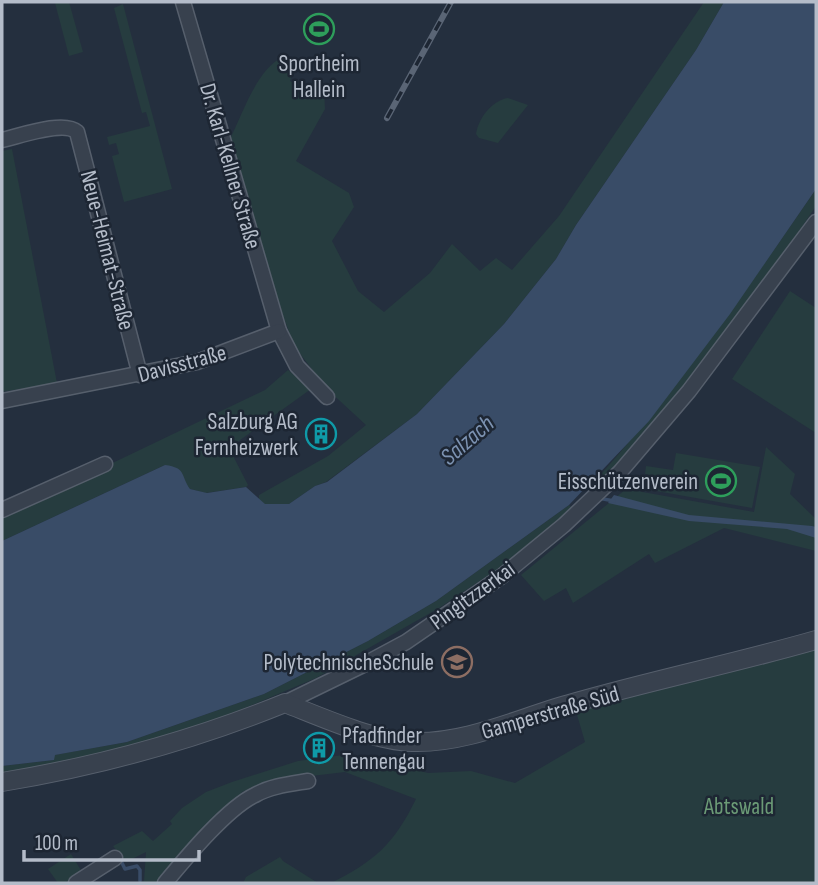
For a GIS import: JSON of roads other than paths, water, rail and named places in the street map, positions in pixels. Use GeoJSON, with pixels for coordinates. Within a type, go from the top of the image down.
{"type":"FeatureCollection","features":[{"type":"Feature","properties":{"kind":"street","name":"Dr. Karl-Kellner Straße"},"geometry":{"type":"LineString","coordinates":[[183,2],[279,331]]}},
{"type":"Feature","properties":{"kind":"street","name":"Neue-Heimat-Straße"},"geometry":{"type":"LineString","coordinates":[[2,140],[61,127],[72,127],[77,132],[140,375]]}},
{"type":"Feature","properties":{"kind":"street","name":"Pingitzzerkai"},"geometry":{"type":"LineString","coordinates":[[2,782],[73,770],[140,753],[285,703],[406,642],[502,576],[565,525],[620,472],[690,391],[816,222]]}},
{"type":"Feature","properties":{"kind":"street","name":"Davisstraße"},"geometry":{"type":"LineString","coordinates":[[2,401],[197,362],[279,331]]}},
{"type":"Feature","properties":{"kind":"street"},"geometry":{"type":"LineString","coordinates":[[279,331],[297,366],[327,397]]}},
{"type":"Feature","properties":{"kind":"street"},"geometry":{"type":"LineString","coordinates":[[2,510],[105,464]]}},
{"type":"Feature","properties":{"kind":"street","name":"Gamperstraße Süd"},"geometry":{"type":"LineString","coordinates":[[285,703],[393,740],[425,742],[462,737],[573,702],[816,640]]}},
{"type":"Feature","properties":{"kind":"street"},"geometry":{"type":"LineString","coordinates":[[165,883],[194,850],[246,800],[276,787],[308,781]]}},
{"type":"Feature","properties":{"kind":"street"},"geometry":{"type":"LineString","coordinates":[[76,883],[115,858]]}},
{"type":"Feature","properties":{"kind":"water","name":"Salzach"},"geometry":{"type":"Polygon","coordinates":[[[724,2],[816,2],[816,189],[730,314],[649,421],[569,505],[436,601],[368,641],[264,694],[127,742],[55,755],[54,760],[2,766],[2,541],[165,465],[180,470],[190,489],[207,493],[246,487],[265,504],[289,504],[315,486],[327,482],[417,414],[504,324],[556,259],[576,225],[696,50],[724,2]]]}},
{"type":"Feature","properties":{"kind":"water"},"geometry":{"type":"Polygon","coordinates":[[[614,495],[689,515],[812,526],[816,527],[816,538],[787,529],[689,521],[608,503],[614,495]]]}},
{"type":"Feature","properties":{"kind":"waterway"},"geometry":{"type":"LineString","coordinates":[[598,498],[614,501]]}},
{"type":"Feature","properties":{"kind":"waterway"},"geometry":{"type":"LineString","coordinates":[[121,861],[125,869],[137,866],[140,870],[140,881]]}},
{"type":"Feature","properties":{"kind":"railway"},"geometry":{"type":"LineString","coordinates":[[387,118],[451,2]]}},
{"type":"Feature","properties":{"kind":"place","name":"Sportheim Hallein"},"geometry":{"type":"Point","coordinates":[319,29]}},
{"type":"Feature","properties":{"kind":"place","name":"Salzburg AG Fernheizwerk"},"geometry":{"type":"Point","coordinates":[321,434]}},
{"type":"Feature","properties":{"kind":"place","name":"Eisschützenverein"},"geometry":{"type":"Point","coordinates":[721,481]}},
{"type":"Feature","properties":{"kind":"place","name":"PolytechnischeSchule"},"geometry":{"type":"Point","coordinates":[457,662]}},
{"type":"Feature","properties":{"kind":"place","name":"Pfadfinder Tennengau"},"geometry":{"type":"Point","coordinates":[319,748]}},
{"type":"Feature","properties":{"kind":"park label","name":"Abtswald"},"geometry":{"type":"Point","coordinates":[739,806]}}]}
